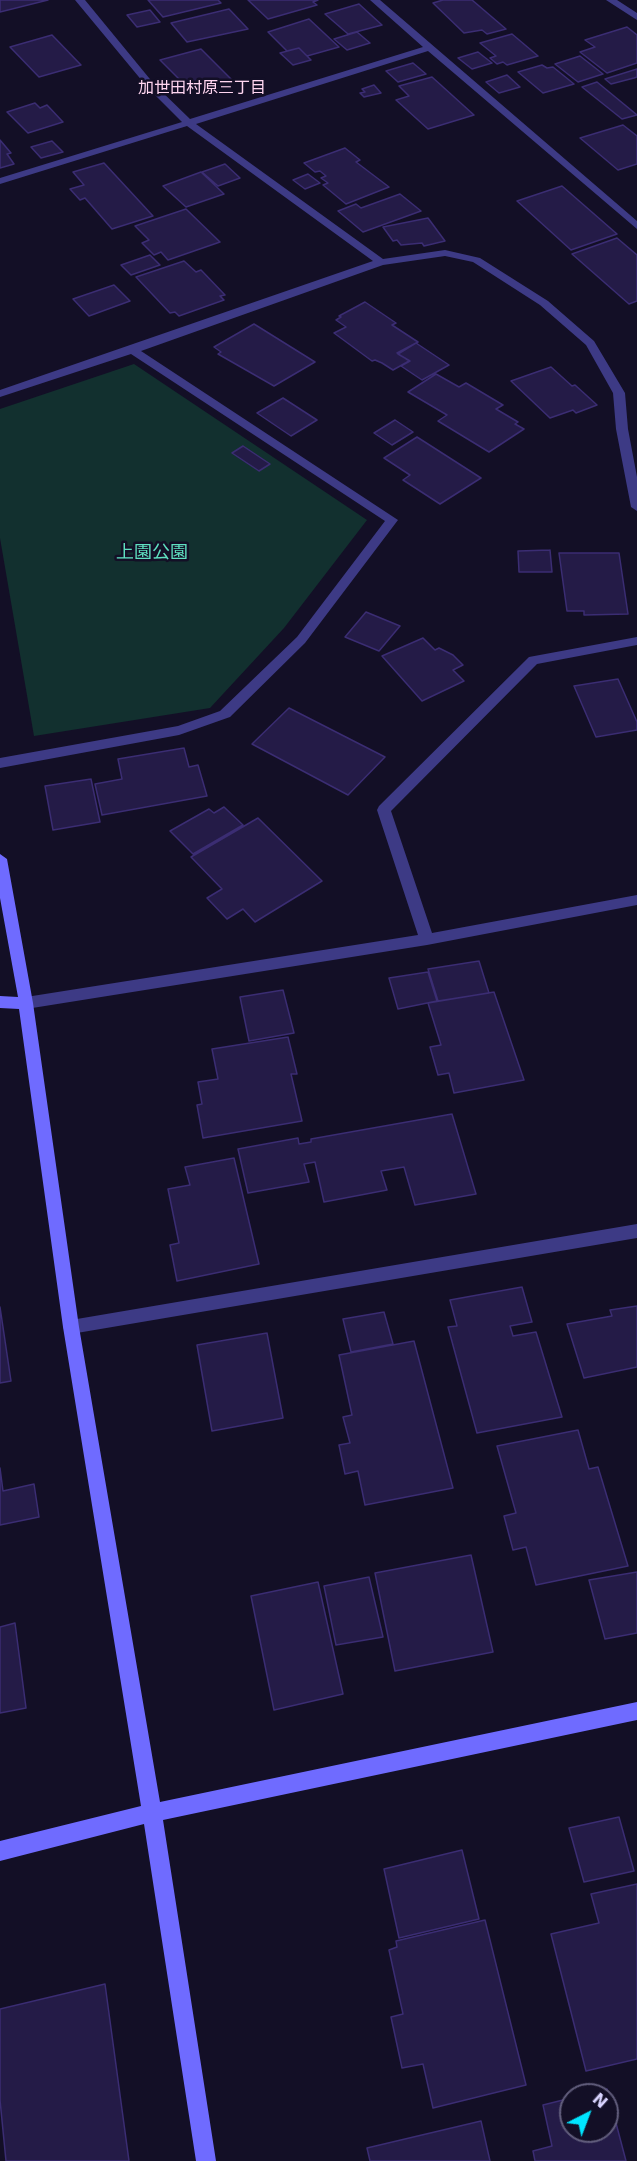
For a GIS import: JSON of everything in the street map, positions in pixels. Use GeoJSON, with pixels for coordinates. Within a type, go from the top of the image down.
{"type":"FeatureCollection","features":[{"type":"Feature","properties":{"kind":"street"},"geometry":{"type":"LineString","coordinates":[[80,0],[151,86],[189,123],[381,262]]}},
{"type":"Feature","properties":{"kind":"street"},"geometry":{"type":"LineString","coordinates":[[375,0],[637,226]]}},
{"type":"Feature","properties":{"kind":"street"},"geometry":{"type":"LineString","coordinates":[[611,0],[637,17]]}},
{"type":"Feature","properties":{"kind":"street"},"geometry":{"type":"LineString","coordinates":[[0,181],[430,48]]}},
{"type":"Feature","properties":{"kind":"street"},"geometry":{"type":"LineString","coordinates":[[0,394],[381,262],[445,253],[476,260],[544,303],[590,343],[619,393],[622,429],[637,507]]}},
{"type":"Feature","properties":{"kind":"street"},"geometry":{"type":"LineString","coordinates":[[0,763],[179,730],[225,714],[301,640],[392,520],[132,350]]}},
{"type":"Feature","properties":{"kind":"street"},"geometry":{"type":"LineString","coordinates":[[427,939],[384,810],[533,660],[637,641]]}},
{"type":"Feature","properties":{"kind":"street"},"geometry":{"type":"LineString","coordinates":[[0,859],[26,1003],[71,1327],[152,1813],[206,2161]]}},
{"type":"Feature","properties":{"kind":"street"},"geometry":{"type":"LineString","coordinates":[[0,1002],[26,1003],[427,939],[637,900]]}},
{"type":"Feature","properties":{"kind":"street"},"geometry":{"type":"LineString","coordinates":[[71,1327],[637,1231]]}},
{"type":"Feature","properties":{"kind":"street"},"geometry":{"type":"LineString","coordinates":[[0,1851],[152,1813],[637,1711]]}},
{"type":"Feature","properties":{"kind":"green space","name":"上園公園"},"geometry":{"type":"Polygon","coordinates":[[[134,364],[367,520],[284,628],[210,708],[34,736],[0,538],[0,409],[134,364]]]}},
{"type":"Feature","properties":{"kind":"building"},"geometry":{"type":"Polygon","coordinates":[[[0,0],[48,0],[0,12],[0,0]]]}},
{"type":"Feature","properties":{"kind":"building"},"geometry":{"type":"Polygon","coordinates":[[[148,0],[218,0],[221,3],[163,17],[148,0]]]}},
{"type":"Feature","properties":{"kind":"building"},"geometry":{"type":"Polygon","coordinates":[[[248,0],[318,0],[313,2],[317,5],[268,19],[248,0]]]}},
{"type":"Feature","properties":{"kind":"building"},"geometry":{"type":"Polygon","coordinates":[[[443,0],[472,0],[506,29],[487,34],[482,30],[464,33],[433,3],[443,0]]]}},
{"type":"Feature","properties":{"kind":"building"},"geometry":{"type":"Polygon","coordinates":[[[359,4],[382,25],[348,34],[325,14],[359,4]]]}},
{"type":"Feature","properties":{"kind":"building"},"geometry":{"type":"Polygon","coordinates":[[[229,9],[248,29],[187,42],[171,23],[229,9]]]}},
{"type":"Feature","properties":{"kind":"building"},"geometry":{"type":"Polygon","coordinates":[[[150,10],[160,22],[137,27],[127,15],[150,10]]]}},
{"type":"Feature","properties":{"kind":"building"},"geometry":{"type":"Polygon","coordinates":[[[309,19],[339,47],[307,56],[299,48],[287,51],[268,32],[309,19]]]}},
{"type":"Feature","properties":{"kind":"building"},"geometry":{"type":"Polygon","coordinates":[[[627,27],[637,35],[637,63],[607,73],[580,52],[595,47],[585,40],[627,27]]]}},
{"type":"Feature","properties":{"kind":"building"},"geometry":{"type":"Polygon","coordinates":[[[357,32],[370,43],[347,50],[334,39],[357,32]]]}},
{"type":"Feature","properties":{"kind":"building"},"geometry":{"type":"Polygon","coordinates":[[[512,34],[538,56],[507,65],[503,62],[497,64],[490,58],[496,56],[480,43],[512,34]]]}},
{"type":"Feature","properties":{"kind":"building"},"geometry":{"type":"Polygon","coordinates":[[[52,35],[81,65],[39,77],[10,47],[52,35]]]}},
{"type":"Feature","properties":{"kind":"building"},"geometry":{"type":"Polygon","coordinates":[[[299,48],[311,60],[293,65],[280,53],[299,48]]]}},
{"type":"Feature","properties":{"kind":"building"},"geometry":{"type":"Polygon","coordinates":[[[201,49],[231,79],[190,90],[160,60],[201,49]]]}},
{"type":"Feature","properties":{"kind":"building"},"geometry":{"type":"Polygon","coordinates":[[[478,52],[492,63],[472,69],[458,58],[478,52]]]}},
{"type":"Feature","properties":{"kind":"building"},"geometry":{"type":"Polygon","coordinates":[[[580,56],[603,74],[578,82],[555,64],[580,56]]]}},
{"type":"Feature","properties":{"kind":"building"},"geometry":{"type":"Polygon","coordinates":[[[413,63],[426,74],[398,82],[386,71],[413,63]]]}},
{"type":"Feature","properties":{"kind":"building"},"geometry":{"type":"Polygon","coordinates":[[[542,65],[547,68],[553,67],[574,84],[543,93],[518,72],[542,65]]]}},
{"type":"Feature","properties":{"kind":"building"},"geometry":{"type":"Polygon","coordinates":[[[637,69],[637,77],[634,78],[611,84],[605,79],[637,69]]]}},
{"type":"Feature","properties":{"kind":"building"},"geometry":{"type":"Polygon","coordinates":[[[507,75],[520,87],[499,93],[486,82],[507,75]]]}},
{"type":"Feature","properties":{"kind":"building"},"geometry":{"type":"Polygon","coordinates":[[[432,77],[474,115],[428,129],[396,100],[409,96],[399,86],[432,77]]]}},
{"type":"Feature","properties":{"kind":"building"},"geometry":{"type":"Polygon","coordinates":[[[597,82],[637,115],[622,119],[582,87],[597,82]]]}},
{"type":"Feature","properties":{"kind":"building"},"geometry":{"type":"Polygon","coordinates":[[[374,85],[381,93],[364,97],[360,93],[365,92],[362,89],[374,85]]]}},
{"type":"Feature","properties":{"kind":"building"},"geometry":{"type":"Polygon","coordinates":[[[35,103],[40,108],[47,105],[63,122],[28,133],[7,112],[35,103]]]}},
{"type":"Feature","properties":{"kind":"building"},"geometry":{"type":"Polygon","coordinates":[[[623,125],[637,136],[637,164],[618,170],[580,138],[623,125]]]}},
{"type":"Feature","properties":{"kind":"building"},"geometry":{"type":"Polygon","coordinates":[[[0,140],[11,153],[7,154],[14,164],[0,168],[0,140]]]}},
{"type":"Feature","properties":{"kind":"building"},"geometry":{"type":"Polygon","coordinates":[[[52,141],[63,152],[41,158],[31,147],[52,141]]]}},
{"type":"Feature","properties":{"kind":"building"},"geometry":{"type":"Polygon","coordinates":[[[345,148],[360,160],[356,162],[389,187],[346,204],[323,185],[328,183],[321,178],[326,176],[320,171],[315,172],[304,163],[345,148]]]}},
{"type":"Feature","properties":{"kind":"building"},"geometry":{"type":"Polygon","coordinates":[[[104,163],[153,216],[112,229],[85,198],[80,200],[70,189],[84,185],[73,172],[104,163]]]}},
{"type":"Feature","properties":{"kind":"building"},"geometry":{"type":"Polygon","coordinates":[[[225,164],[240,178],[218,186],[202,172],[225,164]]]}},
{"type":"Feature","properties":{"kind":"building"},"geometry":{"type":"Polygon","coordinates":[[[201,172],[224,194],[186,207],[163,186],[201,172]]]}},
{"type":"Feature","properties":{"kind":"building"},"geometry":{"type":"Polygon","coordinates":[[[308,174],[320,183],[305,189],[293,180],[308,174]]]}},
{"type":"Feature","properties":{"kind":"building"},"geometry":{"type":"Polygon","coordinates":[[[562,186],[617,234],[571,250],[517,201],[562,186]]]}},
{"type":"Feature","properties":{"kind":"building"},"geometry":{"type":"Polygon","coordinates":[[[400,194],[421,211],[363,232],[338,211],[356,204],[361,208],[400,194]]]}},
{"type":"Feature","properties":{"kind":"building"},"geometry":{"type":"Polygon","coordinates":[[[186,209],[220,242],[168,260],[161,252],[154,255],[142,243],[149,240],[135,226],[186,209]]]}},
{"type":"Feature","properties":{"kind":"building"},"geometry":{"type":"Polygon","coordinates":[[[428,218],[445,241],[424,246],[422,243],[401,245],[397,240],[393,241],[383,227],[428,218]]]}},
{"type":"Feature","properties":{"kind":"building"},"geometry":{"type":"Polygon","coordinates":[[[617,238],[637,255],[637,301],[629,304],[572,254],[617,238]]]}},
{"type":"Feature","properties":{"kind":"building"},"geometry":{"type":"Polygon","coordinates":[[[150,255],[160,265],[131,275],[121,265],[150,255]]]}},
{"type":"Feature","properties":{"kind":"building"},"geometry":{"type":"Polygon","coordinates":[[[184,261],[196,272],[201,270],[225,295],[220,296],[224,300],[179,316],[175,312],[170,313],[136,277],[184,261]]]}},
{"type":"Feature","properties":{"kind":"building"},"geometry":{"type":"Polygon","coordinates":[[[114,285],[130,301],[89,316],[73,299],[114,285]]]}},
{"type":"Feature","properties":{"kind":"building"},"geometry":{"type":"Polygon","coordinates":[[[365,302],[396,323],[392,325],[418,342],[397,353],[409,361],[393,370],[375,360],[372,361],[334,333],[346,327],[336,320],[341,317],[339,316],[365,302]]]}},
{"type":"Feature","properties":{"kind":"building"},"geometry":{"type":"Polygon","coordinates":[[[254,324],[315,362],[274,386],[218,354],[221,352],[214,347],[254,324]]]}},
{"type":"Feature","properties":{"kind":"building"},"geometry":{"type":"Polygon","coordinates":[[[416,343],[449,365],[422,380],[401,366],[410,361],[398,354],[416,343]]]}},
{"type":"Feature","properties":{"kind":"building"},"geometry":{"type":"Polygon","coordinates":[[[551,367],[597,405],[576,413],[573,410],[550,418],[511,381],[551,367]]]}},
{"type":"Feature","properties":{"kind":"building"},"geometry":{"type":"Polygon","coordinates":[[[436,374],[459,387],[466,383],[503,405],[496,409],[518,422],[515,424],[524,429],[489,452],[438,421],[447,415],[408,392],[436,374]]]}},
{"type":"Feature","properties":{"kind":"building"},"geometry":{"type":"Polygon","coordinates":[[[283,398],[317,420],[291,436],[257,413],[283,398]]]}},
{"type":"Feature","properties":{"kind":"building"},"geometry":{"type":"Polygon","coordinates":[[[395,420],[413,432],[392,445],[374,433],[395,420]]]}},
{"type":"Feature","properties":{"kind":"building"},"geometry":{"type":"Polygon","coordinates":[[[417,437],[481,478],[440,504],[403,480],[410,475],[384,458],[417,437]]]}},
{"type":"Feature","properties":{"kind":"building"},"geometry":{"type":"Polygon","coordinates":[[[243,446],[270,464],[259,471],[232,453],[243,446]]]}},
{"type":"Feature","properties":{"kind":"building"},"geometry":{"type":"Polygon","coordinates":[[[550,550],[552,572],[519,572],[518,551],[550,550]]]}},
{"type":"Feature","properties":{"kind":"building"},"geometry":{"type":"Polygon","coordinates":[[[559,553],[619,553],[628,614],[584,615],[584,611],[567,611],[559,553]]]}},
{"type":"Feature","properties":{"kind":"building"},"geometry":{"type":"Polygon","coordinates":[[[366,612],[400,626],[379,651],[345,637],[366,612]]]}},
{"type":"Feature","properties":{"kind":"building"},"geometry":{"type":"Polygon","coordinates":[[[423,638],[435,650],[439,648],[453,655],[463,665],[453,670],[464,681],[422,701],[382,656],[423,638]]]}},
{"type":"Feature","properties":{"kind":"building"},"geometry":{"type":"Polygon","coordinates":[[[618,679],[637,722],[637,730],[596,737],[574,686],[618,679]]]}},
{"type":"Feature","properties":{"kind":"building"},"geometry":{"type":"Polygon","coordinates":[[[289,708],[385,757],[348,795],[252,744],[289,708]]]}},
{"type":"Feature","properties":{"kind":"building"},"geometry":{"type":"Polygon","coordinates":[[[184,748],[189,767],[198,765],[207,796],[102,815],[95,784],[122,779],[118,759],[184,748]]]}},
{"type":"Feature","properties":{"kind":"building"},"geometry":{"type":"Polygon","coordinates":[[[91,779],[100,822],[53,830],[45,786],[91,779]]]}},
{"type":"Feature","properties":{"kind":"building"},"geometry":{"type":"Polygon","coordinates":[[[224,807],[243,825],[193,854],[170,831],[209,809],[214,813],[224,807]]]}},
{"type":"Feature","properties":{"kind":"building"},"geometry":{"type":"Polygon","coordinates":[[[258,818],[322,881],[255,922],[243,909],[227,919],[207,898],[222,889],[191,857],[258,818]]]}},
{"type":"Feature","properties":{"kind":"building"},"geometry":{"type":"Polygon","coordinates":[[[479,961],[489,993],[438,1001],[428,969],[479,961]]]}},
{"type":"Feature","properties":{"kind":"building"},"geometry":{"type":"Polygon","coordinates":[[[428,972],[437,1001],[398,1009],[389,978],[428,972]]]}},
{"type":"Feature","properties":{"kind":"building"},"geometry":{"type":"Polygon","coordinates":[[[283,990],[294,1033],[249,1041],[240,997],[283,990]]]}},
{"type":"Feature","properties":{"kind":"building"},"geometry":{"type":"Polygon","coordinates":[[[494,992],[524,1080],[454,1093],[449,1073],[438,1075],[430,1047],[441,1045],[428,1003],[494,992]]]}},
{"type":"Feature","properties":{"kind":"building"},"geometry":{"type":"Polygon","coordinates":[[[288,1037],[297,1074],[291,1074],[302,1121],[203,1138],[197,1105],[202,1104],[198,1082],[218,1079],[212,1049],[288,1037]]]}},
{"type":"Feature","properties":{"kind":"building"},"geometry":{"type":"Polygon","coordinates":[[[452,1114],[476,1194],[415,1205],[404,1167],[381,1171],[387,1190],[324,1202],[315,1162],[304,1164],[309,1182],[248,1193],[238,1149],[298,1138],[299,1144],[311,1142],[311,1139],[452,1114]]]}},
{"type":"Feature","properties":{"kind":"building"},"geometry":{"type":"Polygon","coordinates":[[[234,1158],[259,1264],[177,1281],[170,1245],[179,1243],[168,1189],[190,1185],[185,1167],[234,1158]]]}},
{"type":"Feature","properties":{"kind":"building"},"geometry":{"type":"Polygon","coordinates":[[[522,1287],[532,1322],[510,1326],[513,1336],[536,1332],[562,1417],[477,1433],[448,1327],[457,1326],[450,1300],[522,1287]]]}},
{"type":"Feature","properties":{"kind":"building"},"geometry":{"type":"Polygon","coordinates":[[[637,1306],[637,1367],[584,1378],[567,1324],[612,1316],[610,1310],[637,1306]]]}},
{"type":"Feature","properties":{"kind":"building"},"geometry":{"type":"Polygon","coordinates":[[[0,1307],[11,1381],[0,1383],[0,1307]]]}},
{"type":"Feature","properties":{"kind":"building"},"geometry":{"type":"Polygon","coordinates":[[[384,1312],[393,1344],[351,1352],[343,1319],[384,1312]]]}},
{"type":"Feature","properties":{"kind":"building"},"geometry":{"type":"Polygon","coordinates":[[[267,1333],[283,1418],[212,1431],[197,1345],[267,1333]]]}},
{"type":"Feature","properties":{"kind":"building"},"geometry":{"type":"Polygon","coordinates":[[[414,1341],[453,1488],[365,1505],[358,1471],[345,1474],[339,1445],[350,1443],[343,1417],[352,1415],[339,1355],[414,1341]]]}},
{"type":"Feature","properties":{"kind":"building"},"geometry":{"type":"Polygon","coordinates":[[[578,1430],[589,1469],[598,1467],[628,1566],[536,1585],[526,1547],[513,1550],[504,1516],[516,1513],[497,1446],[578,1430]]]}},
{"type":"Feature","properties":{"kind":"building"},"geometry":{"type":"Polygon","coordinates":[[[0,1468],[3,1491],[34,1484],[39,1517],[0,1525],[0,1468]]]}},
{"type":"Feature","properties":{"kind":"building"},"geometry":{"type":"Polygon","coordinates":[[[471,1555],[493,1652],[395,1671],[375,1573],[471,1555]]]}},
{"type":"Feature","properties":{"kind":"building"},"geometry":{"type":"Polygon","coordinates":[[[637,1572],[637,1633],[605,1639],[589,1580],[637,1572]]]}},
{"type":"Feature","properties":{"kind":"building"},"geometry":{"type":"Polygon","coordinates":[[[369,1577],[383,1637],[336,1645],[324,1586],[369,1577]]]}},
{"type":"Feature","properties":{"kind":"building"},"geometry":{"type":"Polygon","coordinates":[[[318,1582],[343,1694],[274,1710],[251,1596],[318,1582]]]}},
{"type":"Feature","properties":{"kind":"building"},"geometry":{"type":"Polygon","coordinates":[[[15,1623],[26,1708],[0,1713],[0,1627],[15,1623]]]}},
{"type":"Feature","properties":{"kind":"building"},"geometry":{"type":"Polygon","coordinates":[[[619,1817],[634,1871],[584,1882],[569,1828],[619,1817]]]}},
{"type":"Feature","properties":{"kind":"building"},"geometry":{"type":"Polygon","coordinates":[[[462,1850],[479,1919],[399,1938],[384,1869],[462,1850]]]}},
{"type":"Feature","properties":{"kind":"building"},"geometry":{"type":"Polygon","coordinates":[[[637,1884],[637,2059],[586,2071],[551,1934],[599,1923],[591,1894],[637,1884]]]}},
{"type":"Feature","properties":{"kind":"building"},"geometry":{"type":"Polygon","coordinates":[[[485,1920],[526,2085],[433,2108],[423,2064],[402,2068],[391,2017],[403,2014],[389,1950],[397,1947],[396,1941],[485,1920]]]}},
{"type":"Feature","properties":{"kind":"building"},"geometry":{"type":"Polygon","coordinates":[[[105,1984],[129,2161],[6,2161],[0,2100],[0,2009],[105,1984]]]}},
{"type":"Feature","properties":{"kind":"building"},"geometry":{"type":"Polygon","coordinates":[[[559,2101],[559,2143],[619,2143],[619,2134],[626,2161],[535,2161],[533,2151],[552,2146],[543,2105],[559,2101]]]}},
{"type":"Feature","properties":{"kind":"building"},"geometry":{"type":"Polygon","coordinates":[[[481,2121],[490,2161],[370,2161],[367,2148],[481,2121]]]}},
{"type":"Feature","properties":{"kind":"district","name":"加世田村原三丁目"},"geometry":{"type":"Point","coordinates":[202,89]}}]}
